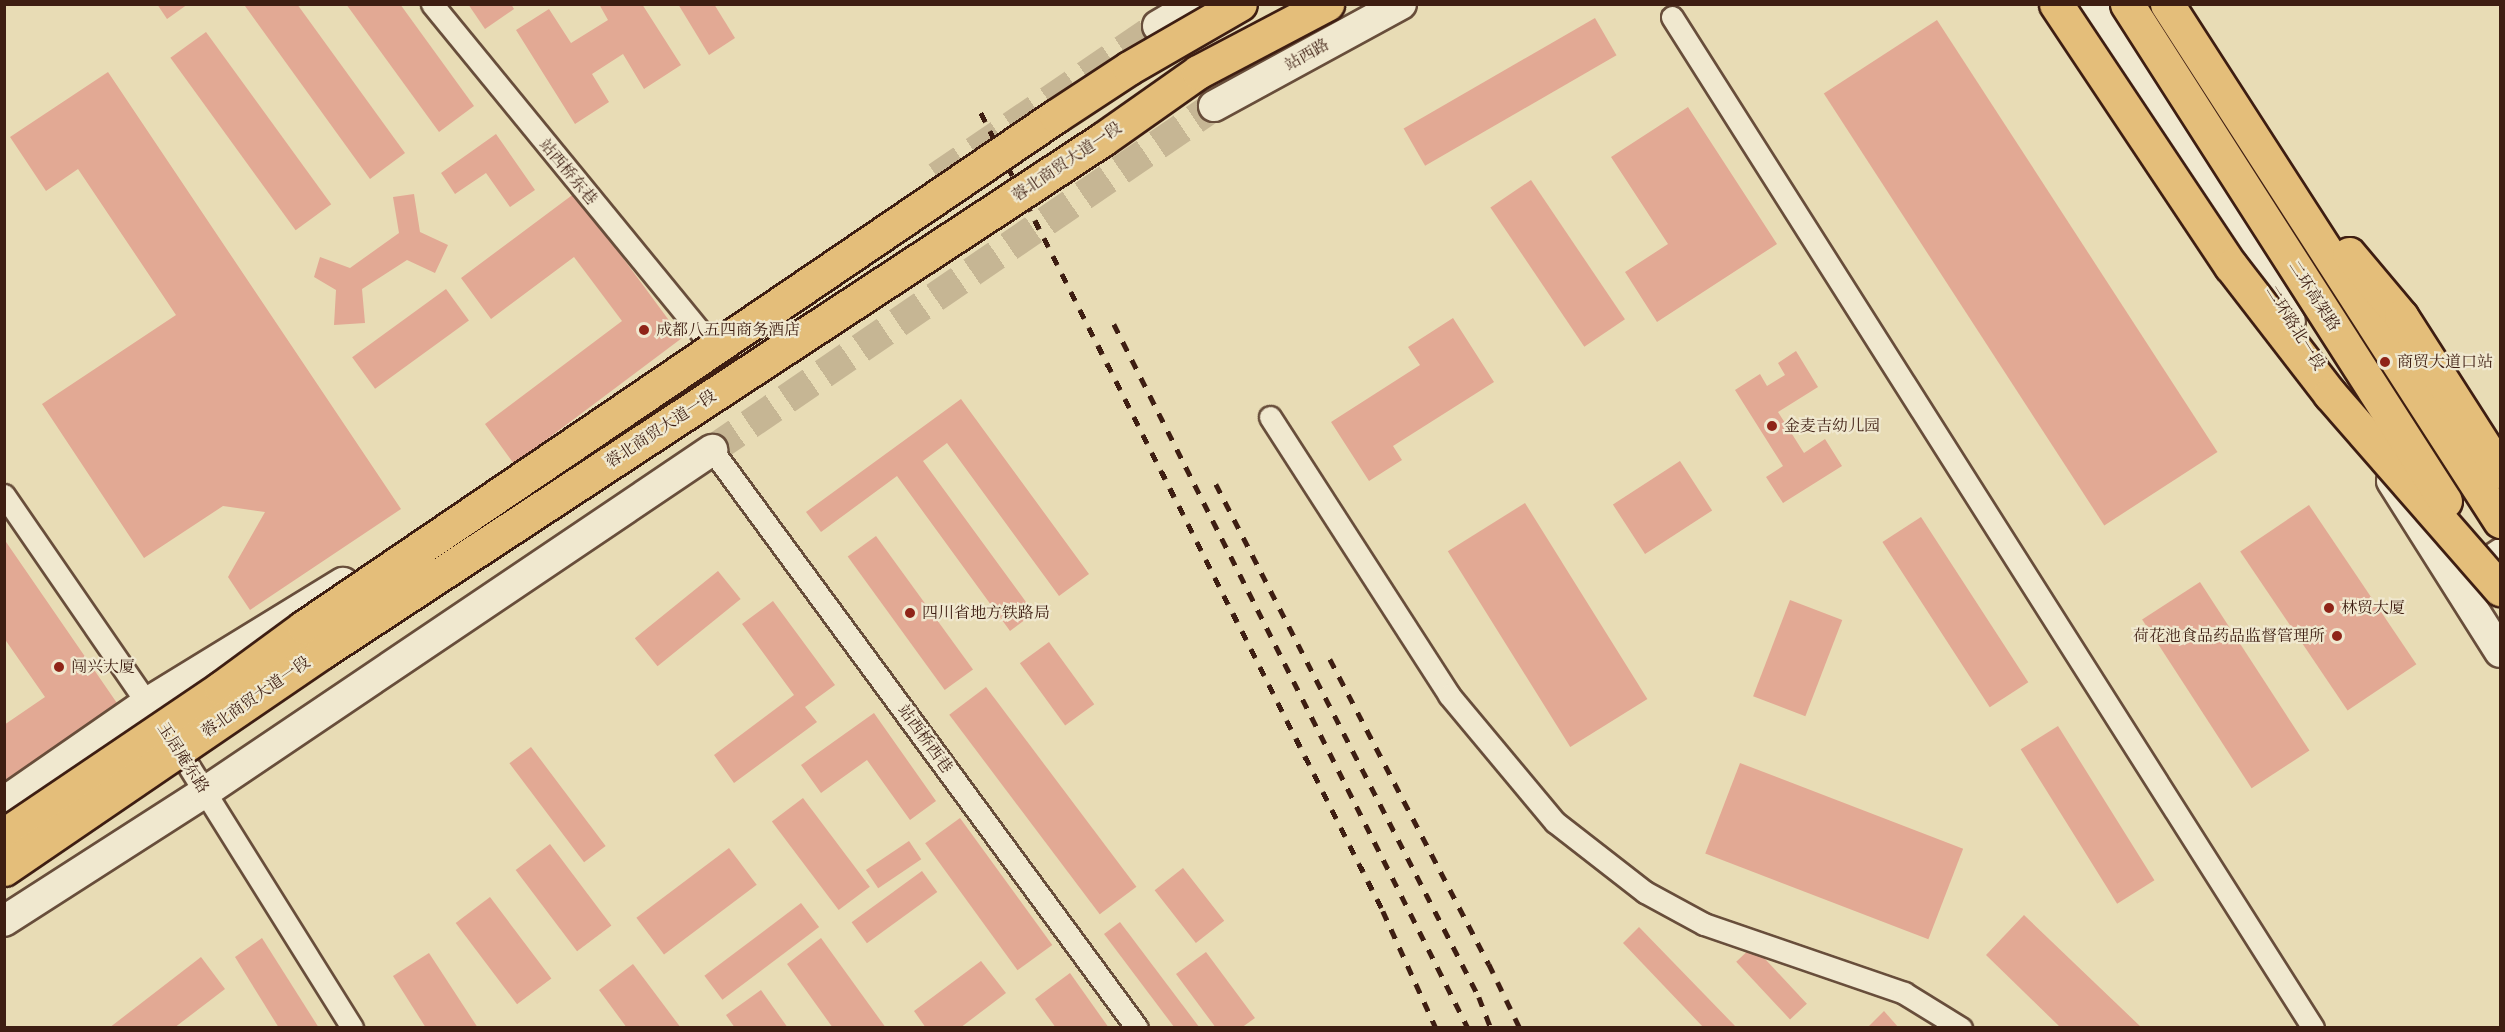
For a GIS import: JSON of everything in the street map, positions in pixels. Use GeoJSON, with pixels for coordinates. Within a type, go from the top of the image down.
{"type":"FeatureCollection","features":[{"type":"Feature","properties":{"kind":"highway","name":"蓉北商贸大道一段"},"geometry":{"type":"LineString","coordinates":[[4,835],[155,715],[304,627],[1056,116],[1129,68],[1240,4]]}},
{"type":"Feature","properties":{"kind":"highway","name":"蓉北商贸大道一段"},"geometry":{"type":"LineString","coordinates":[[4,869],[322,652],[1103,139],[1198,72],[1327,4]]}},
{"type":"Feature","properties":{"kind":"highway"},"geometry":{"type":"LineString","coordinates":[[2056,4],[2230,266],[2330,394],[2500,588]]}},
{"type":"Feature","properties":{"kind":"highway","name":"二环高架路"},"geometry":{"type":"LineString","coordinates":[[2127,4],[2500,588]]}},
{"type":"Feature","properties":{"kind":"highway","name":"二环高架路"},"geometry":{"type":"LineString","coordinates":[[2167,4],[2500,521]]}},
{"type":"Feature","properties":{"kind":"highway"},"geometry":{"type":"LineString","coordinates":[[2185,4],[2234,109]]}},
{"type":"Feature","properties":{"kind":"highway"},"geometry":{"type":"LineString","coordinates":[[2259,148],[2401,316],[2500,471]]}},
{"type":"Feature","properties":{"kind":"main road"},"geometry":{"type":"LineString","coordinates":[[1158,26],[1195,4]]}},
{"type":"Feature","properties":{"kind":"main road","name":"站西路"},"geometry":{"type":"LineString","coordinates":[[1214,106],[1401,4]]}},
{"type":"Feature","properties":{"kind":"main road","name":"二环路北一段"},"geometry":{"type":"LineString","coordinates":[[2090,4],[2500,652]]}},
{"type":"Feature","properties":{"kind":"main road"},"geometry":{"type":"LineString","coordinates":[[2185,4],[2500,494]]}},
{"type":"Feature","properties":{"kind":"main road","name":"蓉北商贸大道一段"},"geometry":{"type":"LineString","coordinates":[[4,802],[155,715],[435,527],[706,339]]}},
{"type":"Feature","properties":{"kind":"main road"},"geometry":{"type":"LineString","coordinates":[[4,921],[205,792],[712,450]]}},
{"type":"Feature","properties":{"kind":"street","name":"站西桥东巷"},"geometry":{"type":"LineString","coordinates":[[432,4],[706,339]]}},
{"type":"Feature","properties":{"kind":"street"},"geometry":{"type":"LineString","coordinates":[[1672,17],[2313,1028]]}},
{"type":"Feature","properties":{"kind":"street"},"geometry":{"type":"LineString","coordinates":[[1270,417],[1449,695],[1555,822],[1645,892],[1704,924],[1904,993],[1961,1028]]}},
{"type":"Feature","properties":{"kind":"street","name":"站西桥西巷"},"geometry":{"type":"LineString","coordinates":[[712,450],[1137,1028]]}},
{"type":"Feature","properties":{"kind":"street","name":"玉居庵东路"},"geometry":{"type":"LineString","coordinates":[[4,495],[155,715],[352,1028]]}},
{"type":"Feature","properties":{"kind":"street"},"geometry":{"type":"LineString","coordinates":[[2455,581],[2500,552]]}},
{"type":"Feature","properties":{"kind":"building"},"geometry":{"type":"Polygon","coordinates":[[[157,4],[188,4],[167,19],[157,4]]]}},
{"type":"Feature","properties":{"kind":"building"},"geometry":{"type":"Polygon","coordinates":[[[247,4],[297,4],[405,153],[370,179],[245,6],[247,4]]]}},
{"type":"Feature","properties":{"kind":"building"},"geometry":{"type":"Polygon","coordinates":[[[346,4],[400,4],[474,106],[439,132],[346,4]]]}},
{"type":"Feature","properties":{"kind":"building"},"geometry":{"type":"Polygon","coordinates":[[[468,4],[511,4],[514,9],[485,29],[468,4]]]}},
{"type":"Feature","properties":{"kind":"building"},"geometry":{"type":"Polygon","coordinates":[[[599,4],[642,4],[681,65],[644,89],[623,54],[592,74],[609,102],[575,124],[516,30],[549,9],[571,43],[608,20],[599,4]]]}},
{"type":"Feature","properties":{"kind":"building"},"geometry":{"type":"Polygon","coordinates":[[[678,4],[714,4],[735,38],[709,55],[678,4]]]}},
{"type":"Feature","properties":{"kind":"building"},"geometry":{"type":"Polygon","coordinates":[[[1595,18],[1616,55],[1425,166],[1404,128],[1595,18]]]}},
{"type":"Feature","properties":{"kind":"building"},"geometry":{"type":"Polygon","coordinates":[[[1937,20],[2217,452],[2104,525],[1824,94],[1937,20]]]}},
{"type":"Feature","properties":{"kind":"building"},"geometry":{"type":"Polygon","coordinates":[[[206,32],[331,204],[296,230],[170,58],[206,32]]]}},
{"type":"Feature","properties":{"kind":"building"},"geometry":{"type":"Polygon","coordinates":[[[108,72],[401,509],[250,610],[228,577],[265,512],[223,506],[144,558],[42,404],[176,315],[78,169],[46,191],[10,137],[108,72]]]}},
{"type":"Feature","properties":{"kind":"building"},"geometry":{"type":"Polygon","coordinates":[[[1688,107],[1777,244],[1657,322],[1625,272],[1668,244],[1611,157],[1688,107]]]}},
{"type":"Feature","properties":{"kind":"building"},"geometry":{"type":"Polygon","coordinates":[[[496,134],[535,190],[510,207],[486,173],[455,194],[441,173],[496,134]]]}},
{"type":"Feature","properties":{"kind":"building"},"geometry":{"type":"Polygon","coordinates":[[[1531,180],[1625,319],[1584,347],[1490,207],[1531,180]]]}},
{"type":"Feature","properties":{"kind":"building","name":"成都八五四商务酒店"},"geometry":{"type":"Polygon","coordinates":[[[575,193],[682,338],[514,464],[485,424],[622,321],[574,257],[491,319],[461,278],[575,193]]]}},
{"type":"Feature","properties":{"kind":"building"},"geometry":{"type":"Polygon","coordinates":[[[414,194],[420,232],[448,245],[435,273],[407,260],[362,289],[365,323],[334,325],[336,290],[314,277],[320,257],[350,268],[399,233],[393,197],[414,194]]]}},
{"type":"Feature","properties":{"kind":"building"},"geometry":{"type":"Polygon","coordinates":[[[446,289],[469,321],[375,389],[352,357],[446,289]]]}},
{"type":"Feature","properties":{"kind":"building"},"geometry":{"type":"Polygon","coordinates":[[[1453,318],[1494,382],[1393,446],[1402,460],[1369,481],[1331,422],[1420,365],[1408,347],[1453,318]]]}},
{"type":"Feature","properties":{"kind":"building","name":"金麦吉幼儿园"},"geometry":{"type":"Polygon","coordinates":[[[1796,351],[1818,387],[1778,412],[1804,453],[1825,439],[1842,466],[1783,503],[1766,477],[1783,466],[1735,390],[1760,374],[1767,386],[1785,375],[1778,363],[1796,351]]]}},
{"type":"Feature","properties":{"kind":"building"},"geometry":{"type":"Polygon","coordinates":[[[961,399],[1089,574],[1059,596],[947,443],[923,461],[1034,613],[1010,631],[897,476],[821,532],[806,512],[961,399]]]}},
{"type":"Feature","properties":{"kind":"building"},"geometry":{"type":"Polygon","coordinates":[[[1680,461],[1712,510],[1645,554],[1613,505],[1680,461]]]}},
{"type":"Feature","properties":{"kind":"building"},"geometry":{"type":"Polygon","coordinates":[[[1525,503],[1647,699],[1570,747],[1448,551],[1525,503]]]}},
{"type":"Feature","properties":{"kind":"building","name":"林贸大厦"},"geometry":{"type":"Polygon","coordinates":[[[2309,505],[2416,664],[2348,711],[2240,551],[2309,505]]]}},
{"type":"Feature","properties":{"kind":"building"},"geometry":{"type":"Polygon","coordinates":[[[1921,517],[2028,682],[1990,707],[1882,542],[1921,517]]]}},
{"type":"Feature","properties":{"kind":"building","name":"四川省地方铁路局"},"geometry":{"type":"Polygon","coordinates":[[[876,536],[973,669],[945,690],[848,557],[876,536]]]}},
{"type":"Feature","properties":{"kind":"building","name":"闯兴大厦"},"geometry":{"type":"Polygon","coordinates":[[[4,539],[119,706],[4,784],[4,725],[45,697],[4,638],[4,539]]]}},
{"type":"Feature","properties":{"kind":"building"},"geometry":{"type":"Polygon","coordinates":[[[718,571],[741,599],[658,666],[635,638],[718,571]]]}},
{"type":"Feature","properties":{"kind":"building"},"geometry":{"type":"Polygon","coordinates":[[[2200,582],[2309,751],[2252,788],[2142,620],[2200,582]]]}},
{"type":"Feature","properties":{"kind":"building"},"geometry":{"type":"Polygon","coordinates":[[[1790,600],[1842,620],[1805,716],[1753,696],[1790,600]]]}},
{"type":"Feature","properties":{"kind":"building"},"geometry":{"type":"Polygon","coordinates":[[[773,601],[835,685],[805,707],[817,722],[734,783],[714,755],[794,695],[742,624],[773,601]]]}},
{"type":"Feature","properties":{"kind":"building"},"geometry":{"type":"Polygon","coordinates":[[[1049,642],[1094,704],[1065,725],[1020,663],[1049,642]]]}},
{"type":"Feature","properties":{"kind":"building"},"geometry":{"type":"Polygon","coordinates":[[[986,687],[1136,887],[1100,914],[949,715],[986,687]]]}},
{"type":"Feature","properties":{"kind":"building"},"geometry":{"type":"Polygon","coordinates":[[[874,713],[936,801],[910,820],[867,760],[821,793],[801,765],[874,713]]]}},
{"type":"Feature","properties":{"kind":"building"},"geometry":{"type":"Polygon","coordinates":[[[2058,726],[2154,880],[2117,904],[2021,749],[2058,726]]]}},
{"type":"Feature","properties":{"kind":"building"},"geometry":{"type":"Polygon","coordinates":[[[531,747],[606,846],[584,862],[509,763],[531,747]]]}},
{"type":"Feature","properties":{"kind":"building"},"geometry":{"type":"Polygon","coordinates":[[[1740,763],[1963,849],[1928,939],[1705,854],[1740,763]]]}},
{"type":"Feature","properties":{"kind":"building"},"geometry":{"type":"Polygon","coordinates":[[[803,798],[870,887],[839,910],[772,821],[803,798]]]}},
{"type":"Feature","properties":{"kind":"building"},"geometry":{"type":"Polygon","coordinates":[[[960,818],[1052,945],[1017,970],[925,843],[960,818]]]}},
{"type":"Feature","properties":{"kind":"building"},"geometry":{"type":"Polygon","coordinates":[[[909,841],[921,859],[878,888],[866,870],[909,841]]]}},
{"type":"Feature","properties":{"kind":"building"},"geometry":{"type":"Polygon","coordinates":[[[550,844],[611,925],[577,951],[516,870],[550,844]]]}},
{"type":"Feature","properties":{"kind":"building"},"geometry":{"type":"Polygon","coordinates":[[[729,848],[757,885],[664,955],[636,918],[729,848]]]}},
{"type":"Feature","properties":{"kind":"building"},"geometry":{"type":"Polygon","coordinates":[[[1183,868],[1224,921],[1196,943],[1155,890],[1183,868]]]}},
{"type":"Feature","properties":{"kind":"building"},"geometry":{"type":"Polygon","coordinates":[[[922,871],[937,892],[867,943],[852,922],[922,871]]]}},
{"type":"Feature","properties":{"kind":"building"},"geometry":{"type":"Polygon","coordinates":[[[490,897],[551,978],[517,1004],[456,923],[490,897]]]}},
{"type":"Feature","properties":{"kind":"building"},"geometry":{"type":"Polygon","coordinates":[[[801,903],[819,927],[722,1000],[704,976],[801,903]]]}},
{"type":"Feature","properties":{"kind":"building"},"geometry":{"type":"Polygon","coordinates":[[[2024,915],[2142,1028],[2061,1028],[1986,955],[2024,915]]]}},
{"type":"Feature","properties":{"kind":"building"},"geometry":{"type":"Polygon","coordinates":[[[1120,922],[1199,1027],[1175,1028],[1104,934],[1120,922]]]}},
{"type":"Feature","properties":{"kind":"building"},"geometry":{"type":"Polygon","coordinates":[[[1639,927],[1737,1028],[1704,1028],[1623,943],[1639,927]]]}},
{"type":"Feature","properties":{"kind":"building"},"geometry":{"type":"Polygon","coordinates":[[[262,938],[319,1028],[279,1028],[235,957],[262,938]]]}},
{"type":"Feature","properties":{"kind":"building"},"geometry":{"type":"Polygon","coordinates":[[[821,938],[886,1028],[833,1028],[787,964],[821,938]]]}},
{"type":"Feature","properties":{"kind":"building"},"geometry":{"type":"Polygon","coordinates":[[[1753,946],[1807,1004],[1790,1019],[1736,962],[1753,946]]]}},
{"type":"Feature","properties":{"kind":"building"},"geometry":{"type":"Polygon","coordinates":[[[1206,952],[1255,1018],[1241,1028],[1216,1028],[1176,974],[1206,952]]]}},
{"type":"Feature","properties":{"kind":"building"},"geometry":{"type":"Polygon","coordinates":[[[429,953],[478,1028],[426,1028],[393,976],[429,953]]]}},
{"type":"Feature","properties":{"kind":"building"},"geometry":{"type":"Polygon","coordinates":[[[201,957],[225,989],[174,1028],[109,1028],[201,957]]]}},
{"type":"Feature","properties":{"kind":"building"},"geometry":{"type":"Polygon","coordinates":[[[981,961],[1006,993],[960,1028],[926,1028],[914,1011],[981,961]]]}},
{"type":"Feature","properties":{"kind":"building"},"geometry":{"type":"Polygon","coordinates":[[[633,964],[681,1028],[627,1028],[599,990],[633,964]]]}},
{"type":"Feature","properties":{"kind":"building"},"geometry":{"type":"Polygon","coordinates":[[[1070,973],[1109,1028],[1056,1028],[1035,999],[1070,973]]]}},
{"type":"Feature","properties":{"kind":"building"},"geometry":{"type":"Polygon","coordinates":[[[761,990],[788,1028],[735,1028],[726,1015],[761,990]]]}},
{"type":"Feature","properties":{"kind":"building"},"geometry":{"type":"Polygon","coordinates":[[[1884,1011],[1899,1028],[1867,1028],[1884,1011]]]}},
{"type":"Feature","properties":{"kind":"tunnel"},"geometry":{"type":"LineString","coordinates":[[937,177],[1158,26]]}},
{"type":"Feature","properties":{"kind":"tunnel"},"geometry":{"type":"LineString","coordinates":[[712,450],[1214,106]]}},
{"type":"Feature","properties":{"kind":"railway"},"geometry":{"type":"LineString","coordinates":[[981,113],[1383,911],[1436,1028]]}},
{"type":"Feature","properties":{"kind":"railway"},"geometry":{"type":"LineString","coordinates":[[1114,324],[1468,1028]]}},
{"type":"Feature","properties":{"kind":"railway"},"geometry":{"type":"LineString","coordinates":[[1216,484],[1479,997],[1491,1028]]}},
{"type":"Feature","properties":{"kind":"railway"},"geometry":{"type":"LineString","coordinates":[[1330,659],[1520,1028]]}},
{"type":"Feature","properties":{"kind":"place","name":"成都八五四商务酒店"},"geometry":{"type":"Point","coordinates":[644,330]}},
{"type":"Feature","properties":{"kind":"place","name":"商贸大道口站"},"geometry":{"type":"Point","coordinates":[2385,362]}},
{"type":"Feature","properties":{"kind":"place","name":"金麦吉幼儿园"},"geometry":{"type":"Point","coordinates":[1772,426]}},
{"type":"Feature","properties":{"kind":"place","name":"林贸大厦"},"geometry":{"type":"Point","coordinates":[2329,608]}},
{"type":"Feature","properties":{"kind":"place","name":"四川省地方铁路局"},"geometry":{"type":"Point","coordinates":[910,613]}},
{"type":"Feature","properties":{"kind":"place","name":"荷花池食品药品监督管理所"},"geometry":{"type":"Point","coordinates":[2337,636]}},
{"type":"Feature","properties":{"kind":"place","name":"闯兴大厦"},"geometry":{"type":"Point","coordinates":[59,667]}}]}
